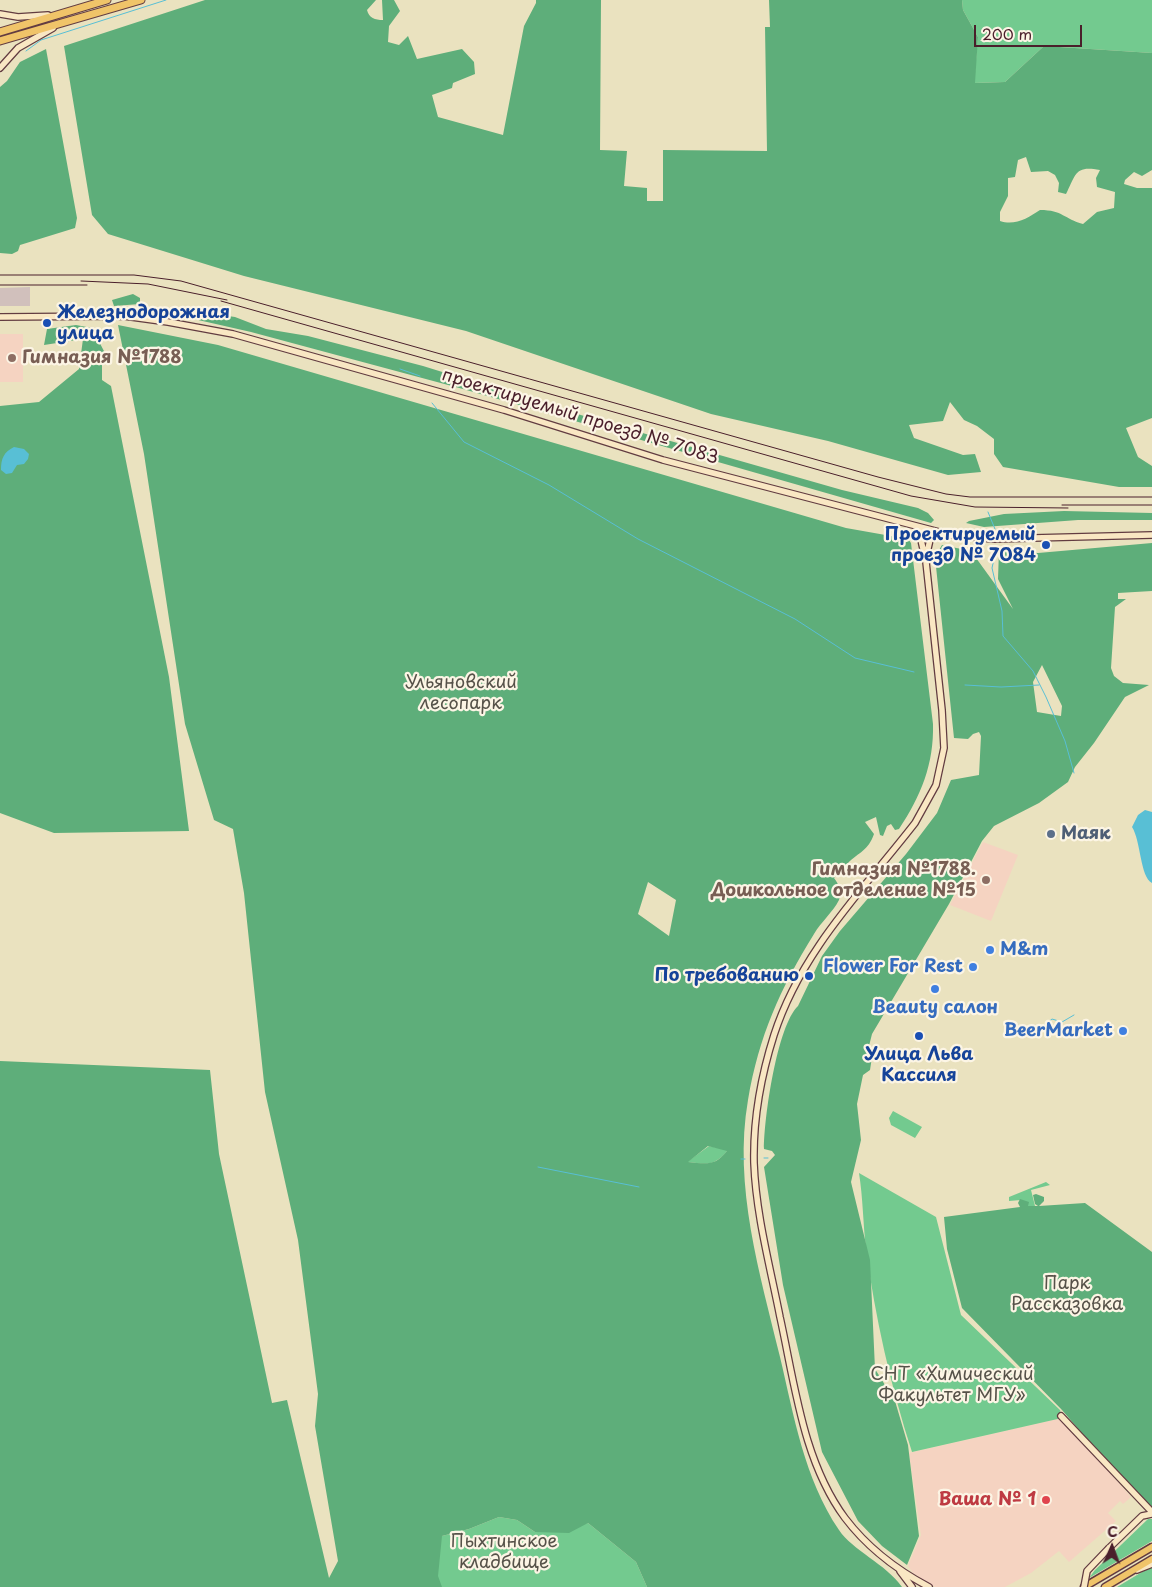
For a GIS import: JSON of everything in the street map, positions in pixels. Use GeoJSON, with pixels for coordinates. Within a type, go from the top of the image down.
{"type":"FeatureCollection","features":[{"type":"Feature","properties":{"kind":"highway"},"geometry":{"type":"LineString","coordinates":[[0,32],[106,0]]}},
{"type":"Feature","properties":{"kind":"highway"},"geometry":{"type":"LineString","coordinates":[[0,41],[141,0]]}},
{"type":"Feature","properties":{"kind":"main road"},"geometry":{"type":"LineString","coordinates":[[1085,1587],[1151,1547]]}},
{"type":"Feature","properties":{"kind":"main road"},"geometry":{"type":"LineString","coordinates":[[1105,1587],[1137,1570],[1152,1559]]}},
{"type":"Feature","properties":{"kind":"street"},"geometry":{"type":"LineString","coordinates":[[0,14],[28,17],[68,12]]}},
{"type":"Feature","properties":{"kind":"street"},"geometry":{"type":"LineString","coordinates":[[0,68],[23,44],[63,24]]}},
{"type":"Feature","properties":{"kind":"street","name":"проектируемый проезд № 7083"},"geometry":{"type":"LineString","coordinates":[[0,317],[124,316],[233,334],[467,399],[664,460],[932,531],[993,539],[1152,535]]}},
{"type":"Feature","properties":{"kind":"street"},"geometry":{"type":"LineString","coordinates":[[922,529],[921,540],[926,562],[944,730],[940,772],[928,802],[915,822],[818,944],[794,987],[766,1061],[756,1116],[755,1145],[756,1187],[762,1228],[810,1447],[831,1495],[859,1536],[893,1564],[929,1587]]}},
{"type":"Feature","properties":{"kind":"street"},"geometry":{"type":"LineString","coordinates":[[926,562],[932,531]]}},
{"type":"Feature","properties":{"kind":"street"},"geometry":{"type":"LineString","coordinates":[[1061,1416],[1152,1514]]}},
{"type":"Feature","properties":{"kind":"street"},"geometry":{"type":"LineString","coordinates":[[1142,1504],[1142,1516]]}},
{"type":"Feature","properties":{"kind":"street"},"geometry":{"type":"LineString","coordinates":[[1085,1587],[1089,1574],[1110,1550],[1142,1516],[1152,1514]]}},
{"type":"Feature","properties":{"kind":"street"},"geometry":{"type":"LineString","coordinates":[[1110,1550],[1143,1518],[1152,1514]]}},
{"type":"Feature","properties":{"kind":"street"},"geometry":{"type":"LineString","coordinates":[[893,1564],[912,1587]]}},
{"type":"Feature","properties":{"kind":"street"},"geometry":{"type":"LineString","coordinates":[[1137,1570],[1152,1564]]}},
{"type":"Feature","properties":{"kind":"shaded area"},"geometry":{"type":"Polygon","coordinates":[[[30,287],[30,306],[0,306],[0,288],[30,287]]]}},
{"type":"Feature","properties":{"kind":"shaded area","name":"Гимназия №1788"},"geometry":{"type":"Polygon","coordinates":[[[0,334],[23,334],[23,382],[0,382],[0,334]]]}},
{"type":"Feature","properties":{"kind":"shaded area","name":"Гимназия №1788. Дошкольное отделение №15"},"geometry":{"type":"Polygon","coordinates":[[[983,842],[1018,855],[991,921],[950,905],[983,842]]]}},
{"type":"Feature","properties":{"kind":"shaded area"},"geometry":{"type":"Polygon","coordinates":[[[1062,1418],[1131,1497],[1123,1504],[1120,1501],[1108,1513],[1116,1521],[1069,1562],[1059,1551],[1031,1573],[1005,1587],[935,1587],[913,1573],[908,1566],[921,1535],[909,1453],[1062,1418]]]}},
{"type":"Feature","properties":{"kind":"green space"},"geometry":{"type":"Polygon","coordinates":[[[205,0],[376,0],[367,10],[368,13],[377,20],[383,20],[382,0],[394,0],[400,11],[389,26],[388,42],[399,45],[408,36],[417,59],[462,49],[474,62],[475,74],[453,83],[452,88],[432,95],[438,117],[503,135],[524,26],[536,0],[601,0],[600,150],[627,151],[624,186],[647,188],[647,201],[663,201],[663,150],[767,151],[765,27],[770,27],[769,0],[962,0],[963,10],[978,37],[975,83],[1005,82],[1044,46],[1152,53],[1152,170],[1142,176],[1134,172],[1125,180],[1124,184],[1137,188],[1152,188],[1152,418],[1126,428],[1138,457],[1152,466],[1152,487],[1119,487],[1003,467],[994,454],[994,439],[977,426],[964,420],[950,402],[943,421],[909,425],[914,438],[963,455],[975,454],[981,472],[948,475],[828,441],[711,414],[466,331],[244,276],[108,234],[92,215],[64,46],[205,0]],[[1026,157],[1018,160],[1015,177],[1008,178],[1008,196],[1000,212],[1000,221],[1016,222],[1040,210],[1048,210],[1083,224],[1097,212],[1114,208],[1115,192],[1097,187],[1096,178],[1100,170],[1081,170],[1075,176],[1066,194],[1058,192],[1059,183],[1055,175],[1048,171],[1031,172],[1026,157]]]}},
{"type":"Feature","properties":{"kind":"green space"},"geometry":{"type":"Polygon","coordinates":[[[962,0],[1152,0],[1152,53],[1044,46],[1005,82],[974,83],[978,37],[963,10],[962,0]]]}},
{"type":"Feature","properties":{"kind":"green space"},"geometry":{"type":"Polygon","coordinates":[[[46,49],[77,218],[75,228],[20,245],[18,251],[12,254],[0,253],[0,87],[7,81],[20,62],[46,49]]]}},
{"type":"Feature","properties":{"kind":"green space"},"geometry":{"type":"Polygon","coordinates":[[[133,294],[140,298],[140,304],[114,306],[112,300],[133,294]]]}},
{"type":"Feature","properties":{"kind":"green space"},"geometry":{"type":"Polygon","coordinates":[[[208,313],[235,317],[266,329],[308,336],[423,366],[597,420],[842,490],[918,508],[928,513],[934,520],[931,523],[463,389],[251,332],[185,317],[208,313]]]}},
{"type":"Feature","properties":{"kind":"green space"},"geometry":{"type":"Polygon","coordinates":[[[76,325],[92,328],[106,355],[102,365],[102,380],[111,386],[169,677],[189,831],[54,833],[0,813],[0,406],[39,402],[79,369],[83,339],[44,345],[47,329],[76,325]]]}},
{"type":"Feature","properties":{"kind":"green space","name":"Ульяновский лесопарк"},"geometry":{"type":"Polygon","coordinates":[[[118,325],[218,345],[846,528],[908,539],[911,543],[933,724],[931,753],[925,779],[914,804],[899,829],[895,830],[891,824],[887,826],[883,836],[880,835],[876,817],[865,822],[874,834],[872,840],[834,878],[839,886],[839,900],[802,954],[772,1014],[758,1055],[748,1100],[744,1132],[746,1197],[757,1262],[796,1424],[809,1468],[827,1510],[839,1530],[852,1544],[887,1571],[902,1587],[647,1587],[636,1562],[588,1523],[569,1533],[535,1532],[517,1520],[499,1517],[469,1529],[442,1536],[438,1576],[442,1587],[0,1587],[0,1061],[210,1070],[219,1154],[272,1403],[287,1400],[329,1578],[338,1561],[315,1426],[318,1394],[298,1240],[265,1092],[244,893],[233,829],[214,820],[185,724],[144,454],[118,325]],[[648,882],[638,914],[669,936],[676,900],[648,882]],[[708,1146],[688,1162],[714,1162],[727,1151],[708,1146]]]}},
{"type":"Feature","properties":{"kind":"green space"},"geometry":{"type":"Polygon","coordinates":[[[1064,511],[1152,513],[1152,520],[1078,520],[984,527],[966,523],[1004,514],[1064,511]]]}},
{"type":"Feature","properties":{"kind":"green space"},"geometry":{"type":"Polygon","coordinates":[[[1152,543],[1152,591],[1118,593],[1118,599],[1126,599],[1115,607],[1111,668],[1114,676],[1123,683],[1149,685],[1125,697],[1094,743],[1075,767],[1068,782],[1039,803],[994,826],[982,841],[949,904],[872,1034],[868,1050],[872,1057],[870,1070],[863,1075],[857,1104],[861,1140],[851,1182],[870,1260],[875,1369],[895,1401],[908,1445],[919,1536],[907,1565],[882,1546],[858,1521],[822,1452],[783,1285],[764,1167],[775,1155],[772,1151],[764,1149],[766,1116],[773,1073],[784,1032],[822,956],[840,931],[906,854],[937,813],[951,780],[979,775],[981,736],[979,732],[973,734],[968,739],[954,738],[935,557],[942,545],[971,551],[1013,609],[998,579],[999,550],[1038,553],[1152,543]],[[1042,665],[1033,682],[1037,712],[1061,716],[1062,706],[1042,665]]]}},
{"type":"Feature","properties":{"kind":"green space"},"geometry":{"type":"Polygon","coordinates":[[[893,1111],[922,1127],[915,1138],[891,1125],[889,1118],[893,1111]]]}},
{"type":"Feature","properties":{"kind":"green space"},"geometry":{"type":"Polygon","coordinates":[[[709,1146],[728,1150],[714,1162],[687,1162],[709,1146]]]}},
{"type":"Feature","properties":{"kind":"green space","name":"СНТ «Химический Факультет МГУ»"},"geometry":{"type":"Polygon","coordinates":[[[859,1173],[936,1217],[961,1315],[1060,1410],[1062,1418],[912,1452],[891,1377],[874,1300],[866,1249],[859,1173]]]}},
{"type":"Feature","properties":{"kind":"green space"},"geometry":{"type":"Polygon","coordinates":[[[1046,1182],[1050,1185],[1031,1190],[1035,1206],[1022,1207],[1021,1200],[1009,1201],[1009,1197],[1046,1182]]]}},
{"type":"Feature","properties":{"kind":"green space","name":"Парк Рассказовка"},"geometry":{"type":"Polygon","coordinates":[[[1036,1194],[1044,1197],[1044,1201],[1039,1206],[1085,1203],[1152,1252],[1152,1507],[1103,1458],[1062,1410],[962,1308],[947,1249],[944,1217],[1020,1207],[1018,1203],[1020,1199],[1029,1202],[1028,1206],[1038,1206],[1035,1204],[1033,1195],[1036,1194]]]}},
{"type":"Feature","properties":{"kind":"green space","name":"Пыхтинское кладбище"},"geometry":{"type":"Polygon","coordinates":[[[499,1517],[517,1520],[535,1532],[588,1523],[636,1562],[647,1587],[335,1587],[442,1536],[469,1529],[499,1517]]]}},
{"type":"Feature","properties":{"kind":"green space"},"geometry":{"type":"Polygon","coordinates":[[[1148,1519],[1152,1519],[1152,1541],[1089,1578],[1095,1570],[1148,1519]]]}},
{"type":"Feature","properties":{"kind":"green space"},"geometry":{"type":"Polygon","coordinates":[[[1152,1566],[1152,1587],[1117,1587],[1152,1566]]]}},
{"type":"Feature","properties":{"kind":"water"},"geometry":{"type":"Polygon","coordinates":[[[14,447],[24,449],[29,454],[28,459],[24,464],[17,465],[12,473],[6,474],[1,470],[2,459],[5,453],[14,447]]]}},
{"type":"Feature","properties":{"kind":"water"},"geometry":{"type":"Polygon","coordinates":[[[1145,810],[1152,812],[1152,883],[1145,874],[1132,827],[1138,815],[1145,810]]]}},
{"type":"Feature","properties":{"kind":"waterway"},"geometry":{"type":"LineString","coordinates":[[26,51],[41,40],[166,0]]}},
{"type":"Feature","properties":{"kind":"waterway"},"geometry":{"type":"LineString","coordinates":[[400,369],[420,376]]}},
{"type":"Feature","properties":{"kind":"waterway"},"geometry":{"type":"LineString","coordinates":[[432,403],[464,442],[549,485],[638,539],[795,619],[855,658],[914,672]]}},
{"type":"Feature","properties":{"kind":"waterway"},"geometry":{"type":"LineString","coordinates":[[988,512],[995,529]]}},
{"type":"Feature","properties":{"kind":"waterway"},"geometry":{"type":"LineString","coordinates":[[996,550],[992,568],[1002,611],[1003,636],[1033,671],[1065,741],[1074,773]]}},
{"type":"Feature","properties":{"kind":"waterway"},"geometry":{"type":"LineString","coordinates":[[965,685],[1001,687],[1039,685]]}},
{"type":"Feature","properties":{"kind":"waterway"},"geometry":{"type":"LineString","coordinates":[[1013,1034],[1034,1034],[1052,1019],[1062,1022],[1074,1015]]}},
{"type":"Feature","properties":{"kind":"waterway"},"geometry":{"type":"LineString","coordinates":[[538,1167],[639,1187]]}},
{"type":"Feature","properties":{"kind":"railway"},"geometry":{"type":"LineString","coordinates":[[0,275],[134,275],[181,281],[878,477],[946,494],[970,497],[1152,497]]}},
{"type":"Feature","properties":{"kind":"railway"},"geometry":{"type":"LineString","coordinates":[[81,281],[148,284],[227,300]]}},
{"type":"Feature","properties":{"kind":"railway"},"geometry":{"type":"LineString","coordinates":[[0,285],[87,285]]}},
{"type":"Feature","properties":{"kind":"railway"},"geometry":{"type":"LineString","coordinates":[[221,301],[911,496],[975,507],[1068,508]]}},
{"type":"Feature","properties":{"kind":"railway"},"geometry":{"type":"LineString","coordinates":[[1062,505],[1152,505]]}},
{"type":"Feature","properties":{"kind":"place","name":"Железнодорожная улица"},"geometry":{"type":"Point","coordinates":[47,323]}},
{"type":"Feature","properties":{"kind":"place","name":"Гимназия №1788"},"geometry":{"type":"Point","coordinates":[12,358]}},
{"type":"Feature","properties":{"kind":"place","name":"Проектируемый проезд № 7084"},"geometry":{"type":"Point","coordinates":[1046,545]}},
{"type":"Feature","properties":{"kind":"place","name":"Маяк"},"geometry":{"type":"Point","coordinates":[1051,834]}},
{"type":"Feature","properties":{"kind":"place","name":"Гимназия №1788. Дошкольное отделение №15"},"geometry":{"type":"Point","coordinates":[986,880]}},
{"type":"Feature","properties":{"kind":"place","name":"M&m"},"geometry":{"type":"Point","coordinates":[990,950]}},
{"type":"Feature","properties":{"kind":"place","name":"Flower For Rest"},"geometry":{"type":"Point","coordinates":[973,967]}},
{"type":"Feature","properties":{"kind":"place","name":"По требованию"},"geometry":{"type":"Point","coordinates":[809,976]}},
{"type":"Feature","properties":{"kind":"place","name":"Beauty салон"},"geometry":{"type":"Point","coordinates":[935,989]}},
{"type":"Feature","properties":{"kind":"place","name":"BeerMarket"},"geometry":{"type":"Point","coordinates":[1123,1031]}},
{"type":"Feature","properties":{"kind":"place","name":"Улица Льва Кассиля"},"geometry":{"type":"Point","coordinates":[919,1036]}},
{"type":"Feature","properties":{"kind":"place","name":"Ваша № 1"},"geometry":{"type":"Point","coordinates":[1046,1500]}}]}
